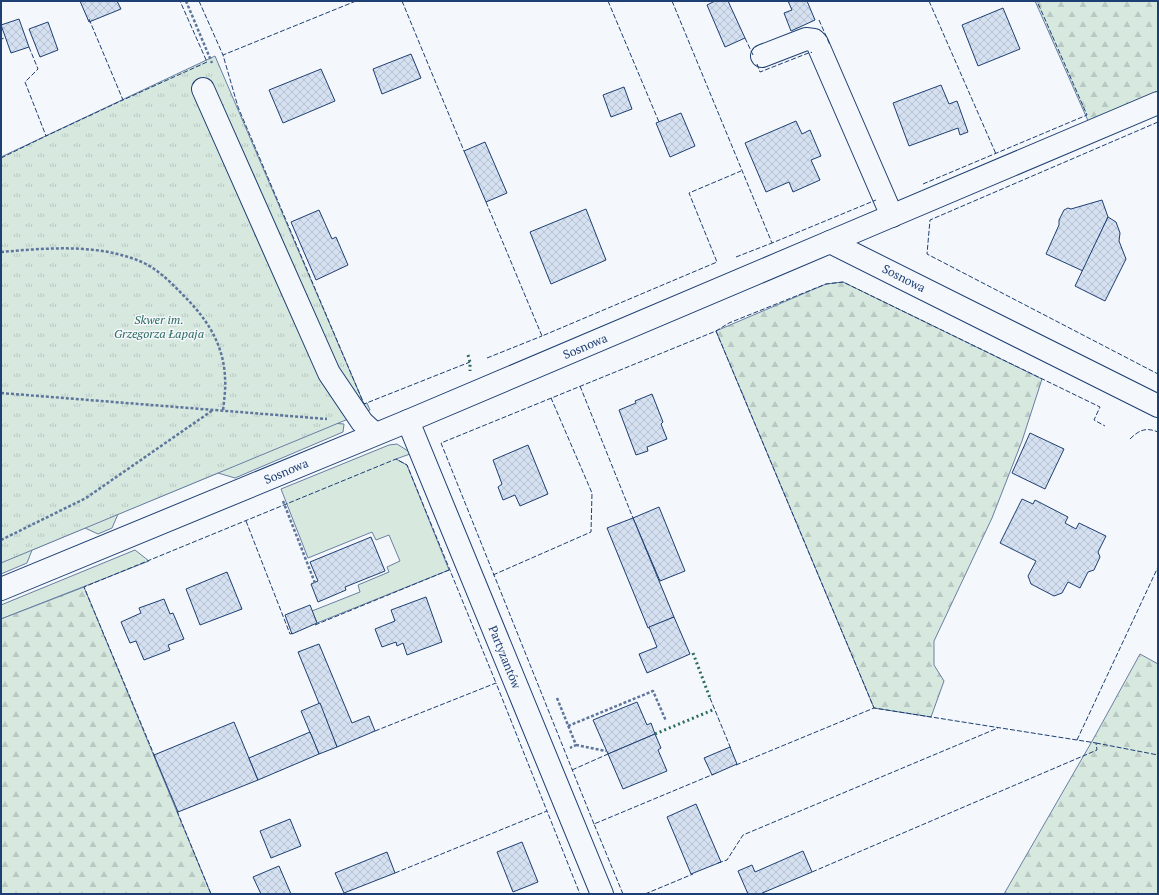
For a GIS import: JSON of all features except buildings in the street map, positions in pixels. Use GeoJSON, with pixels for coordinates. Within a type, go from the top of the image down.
{"type":"FeatureCollection","features":[{"type":"Feature","properties":{"kind":"street"},"geometry":{"type":"LineString","coordinates":[[762,56],[806,38],[814,40],[817,43],[892,216]]}},
{"type":"Feature","properties":{"kind":"street"},"geometry":{"type":"LineString","coordinates":[[203,89],[329,373],[368,428]]}},
{"type":"Feature","properties":{"kind":"street"},"geometry":{"type":"LineString","coordinates":[[830,242],[1158,103]]}},
{"type":"Feature","properties":{"kind":"street","name":"Sosnowa"},"geometry":{"type":"LineString","coordinates":[[1,589],[273,476],[368,428],[408,421],[830,242],[1158,406]]}},
{"type":"Feature","properties":{"kind":"street","name":"Partyzantów"},"geometry":{"type":"LineString","coordinates":[[408,421],[602,894]]}},
{"type":"Feature","properties":{"kind":"path"},"geometry":{"type":"LineString","coordinates":[[186,1],[212,61],[213,79],[203,89]]}},
{"type":"Feature","properties":{"kind":"path"},"geometry":{"type":"LineString","coordinates":[[1,252],[53,248],[108,252],[145,264],[159,273],[175,286],[199,312],[214,335],[224,363],[226,379],[222,411]]}},
{"type":"Feature","properties":{"kind":"path"},"geometry":{"type":"LineString","coordinates":[[1,393],[213,410],[368,428]]}},
{"type":"Feature","properties":{"kind":"path"},"geometry":{"type":"LineString","coordinates":[[1,540],[86,498],[213,410]]}},
{"type":"Feature","properties":{"kind":"path"},"geometry":{"type":"LineString","coordinates":[[273,476],[315,583]]}},
{"type":"Feature","properties":{"kind":"path"},"geometry":{"type":"LineString","coordinates":[[568,726],[653,691],[666,720]]}},
{"type":"Feature","properties":{"kind":"path"},"geometry":{"type":"LineString","coordinates":[[576,746],[606,751]]}},
{"type":"Feature","properties":{"kind":"green space"},"geometry":{"type":"Polygon","coordinates":[[[1035,1],[1158,1],[1158,105],[1093,132],[1035,1]]]}},
{"type":"Feature","properties":{"kind":"green space","name":"Skwer im. Grzegorza Łapaja"},"geometry":{"type":"Polygon","coordinates":[[[215,56],[364,404],[367,403],[370,410],[1,563],[1,157],[215,56]]]}},
{"type":"Feature","properties":{"kind":"green space"},"geometry":{"type":"Polygon","coordinates":[[[843,282],[1042,379],[1022,441],[992,518],[934,641],[934,665],[944,681],[931,717],[874,708],[716,331],[826,284],[843,282]]]}},
{"type":"Feature","properties":{"kind":"green space"},"geometry":{"type":"Polygon","coordinates":[[[216,414],[344,424],[343,432],[235,478],[218,473],[118,514],[112,528],[98,534],[85,528],[32,550],[27,563],[1,574],[1,544],[216,414]]]}},
{"type":"Feature","properties":{"kind":"green space"},"geometry":{"type":"Polygon","coordinates":[[[397,444],[410,454],[396,459],[407,465],[449,570],[317,623],[312,611],[360,592],[358,585],[389,572],[387,567],[400,561],[389,535],[376,540],[372,532],[308,558],[281,489],[389,445],[397,444]]]}},
{"type":"Feature","properties":{"kind":"green space"},"geometry":{"type":"Polygon","coordinates":[[[135,550],[149,561],[1,619],[1,605],[135,550]]]}},
{"type":"Feature","properties":{"kind":"green space"},"geometry":{"type":"Polygon","coordinates":[[[84,587],[211,894],[1,894],[1,619],[84,587]]]}},
{"type":"Feature","properties":{"kind":"green space"},"geometry":{"type":"Polygon","coordinates":[[[1140,654],[1158,664],[1158,894],[1004,894],[1095,736],[1140,654]]]}},
{"type":"Feature","properties":{"kind":"hedge"},"geometry":{"type":"LineString","coordinates":[[468,355],[470,371]]}},
{"type":"Feature","properties":{"kind":"hedge"},"geometry":{"type":"LineString","coordinates":[[693,653],[710,698]]}},
{"type":"Feature","properties":{"kind":"hedge"},"geometry":{"type":"LineString","coordinates":[[655,734],[715,709]]}},
{"type":"Feature","properties":{"kind":"fence"},"geometry":{"type":"LineString","coordinates":[[89,19],[123,100],[207,62],[180,1]]}},
{"type":"Feature","properties":{"kind":"fence"},"geometry":{"type":"LineString","coordinates":[[199,1],[223,55]]}},
{"type":"Feature","properties":{"kind":"fence"},"geometry":{"type":"LineString","coordinates":[[356,1],[223,55],[238,107],[364,404],[470,362]]}},
{"type":"Feature","properties":{"kind":"fence"},"geometry":{"type":"LineString","coordinates":[[402,1],[464,151]]}},
{"type":"Feature","properties":{"kind":"fence"},"geometry":{"type":"LineString","coordinates":[[608,1],[659,122]]}},
{"type":"Feature","properties":{"kind":"fence"},"geometry":{"type":"LineString","coordinates":[[672,1],[772,243],[876,200]]}},
{"type":"Feature","properties":{"kind":"fence"},"geometry":{"type":"LineString","coordinates":[[929,1],[996,154]]}},
{"type":"Feature","properties":{"kind":"fence"},"geometry":{"type":"LineString","coordinates":[[923,184],[1087,115],[1037,1]]}},
{"type":"Feature","properties":{"kind":"fence"},"geometry":{"type":"LineString","coordinates":[[819,20],[830,45]]}},
{"type":"Feature","properties":{"kind":"fence"},"geometry":{"type":"LineString","coordinates":[[1,36],[2,39],[6,37]]}},
{"type":"Feature","properties":{"kind":"fence"},"geometry":{"type":"LineString","coordinates":[[745,38],[753,55]]}},
{"type":"Feature","properties":{"kind":"fence"},"geometry":{"type":"LineString","coordinates":[[29,47],[38,69],[25,82],[46,136],[123,100]]}},
{"type":"Feature","properties":{"kind":"fence"},"geometry":{"type":"LineString","coordinates":[[757,64],[760,72],[811,52],[812,53]]}},
{"type":"Feature","properties":{"kind":"fence"},"geometry":{"type":"LineString","coordinates":[[1158,122],[930,220],[927,254],[1158,374]]}},
{"type":"Feature","properties":{"kind":"fence"},"geometry":{"type":"LineString","coordinates":[[1,158],[46,136]]}},
{"type":"Feature","properties":{"kind":"fence"},"geometry":{"type":"LineString","coordinates":[[486,202],[542,336],[717,262],[689,193],[741,171]]}},
{"type":"Feature","properties":{"kind":"fence"},"geometry":{"type":"LineString","coordinates":[[736,257],[772,243]]}},
{"type":"Feature","properties":{"kind":"fence"},"geometry":{"type":"LineString","coordinates":[[594,824],[441,443],[716,331],[729,323],[826,284],[843,282],[1100,407],[1094,420],[1105,426]]}},
{"type":"Feature","properties":{"kind":"fence"},"geometry":{"type":"LineString","coordinates":[[716,331],[874,708]]}},
{"type":"Feature","properties":{"kind":"fence"},"geometry":{"type":"LineString","coordinates":[[487,358],[542,336]]}},
{"type":"Feature","properties":{"kind":"fence"},"geometry":{"type":"LineString","coordinates":[[580,386],[633,518]]}},
{"type":"Feature","properties":{"kind":"fence"},"geometry":{"type":"LineString","coordinates":[[493,575],[591,532],[592,493],[551,398]]}},
{"type":"Feature","properties":{"kind":"fence"},"geometry":{"type":"LineString","coordinates":[[1130,439],[1136,433],[1143,430],[1158,432]]}},
{"type":"Feature","properties":{"kind":"fence"},"geometry":{"type":"LineString","coordinates":[[155,757],[84,587],[396,459],[407,465],[496,683]]}},
{"type":"Feature","properties":{"kind":"fence"},"geometry":{"type":"LineString","coordinates":[[246,521],[290,634],[294,633]]}},
{"type":"Feature","properties":{"kind":"fence"},"geometry":{"type":"LineString","coordinates":[[1077,740],[1158,567]]}},
{"type":"Feature","properties":{"kind":"fence"},"geometry":{"type":"LineString","coordinates":[[315,625],[449,570]]}},
{"type":"Feature","properties":{"kind":"fence"},"geometry":{"type":"LineString","coordinates":[[375,731],[496,683],[547,811]]}},
{"type":"Feature","properties":{"kind":"fence"},"geometry":{"type":"LineString","coordinates":[[710,698],[731,749]]}},
{"type":"Feature","properties":{"kind":"fence"},"geometry":{"type":"LineString","coordinates":[[736,765],[874,708],[1096,743],[1097,750],[812,872]]}},
{"type":"Feature","properties":{"kind":"fence"},"geometry":{"type":"LineString","coordinates":[[718,863],[727,860],[743,835],[998,728]]}},
{"type":"Feature","properties":{"kind":"fence"},"geometry":{"type":"LineString","coordinates":[[1096,743],[1158,755]]}},
{"type":"Feature","properties":{"kind":"fence"},"geometry":{"type":"LineString","coordinates":[[572,770],[608,754]]}},
{"type":"Feature","properties":{"kind":"fence"},"geometry":{"type":"LineString","coordinates":[[623,894],[594,824],[714,774]]}},
{"type":"Feature","properties":{"kind":"fence"},"geometry":{"type":"LineString","coordinates":[[177,811],[211,894]]}},
{"type":"Feature","properties":{"kind":"fence"},"geometry":{"type":"LineString","coordinates":[[395,873],[547,811],[580,894]]}},
{"type":"Feature","properties":{"kind":"fence"},"geometry":{"type":"LineString","coordinates":[[645,894],[693,874]]}}]}
